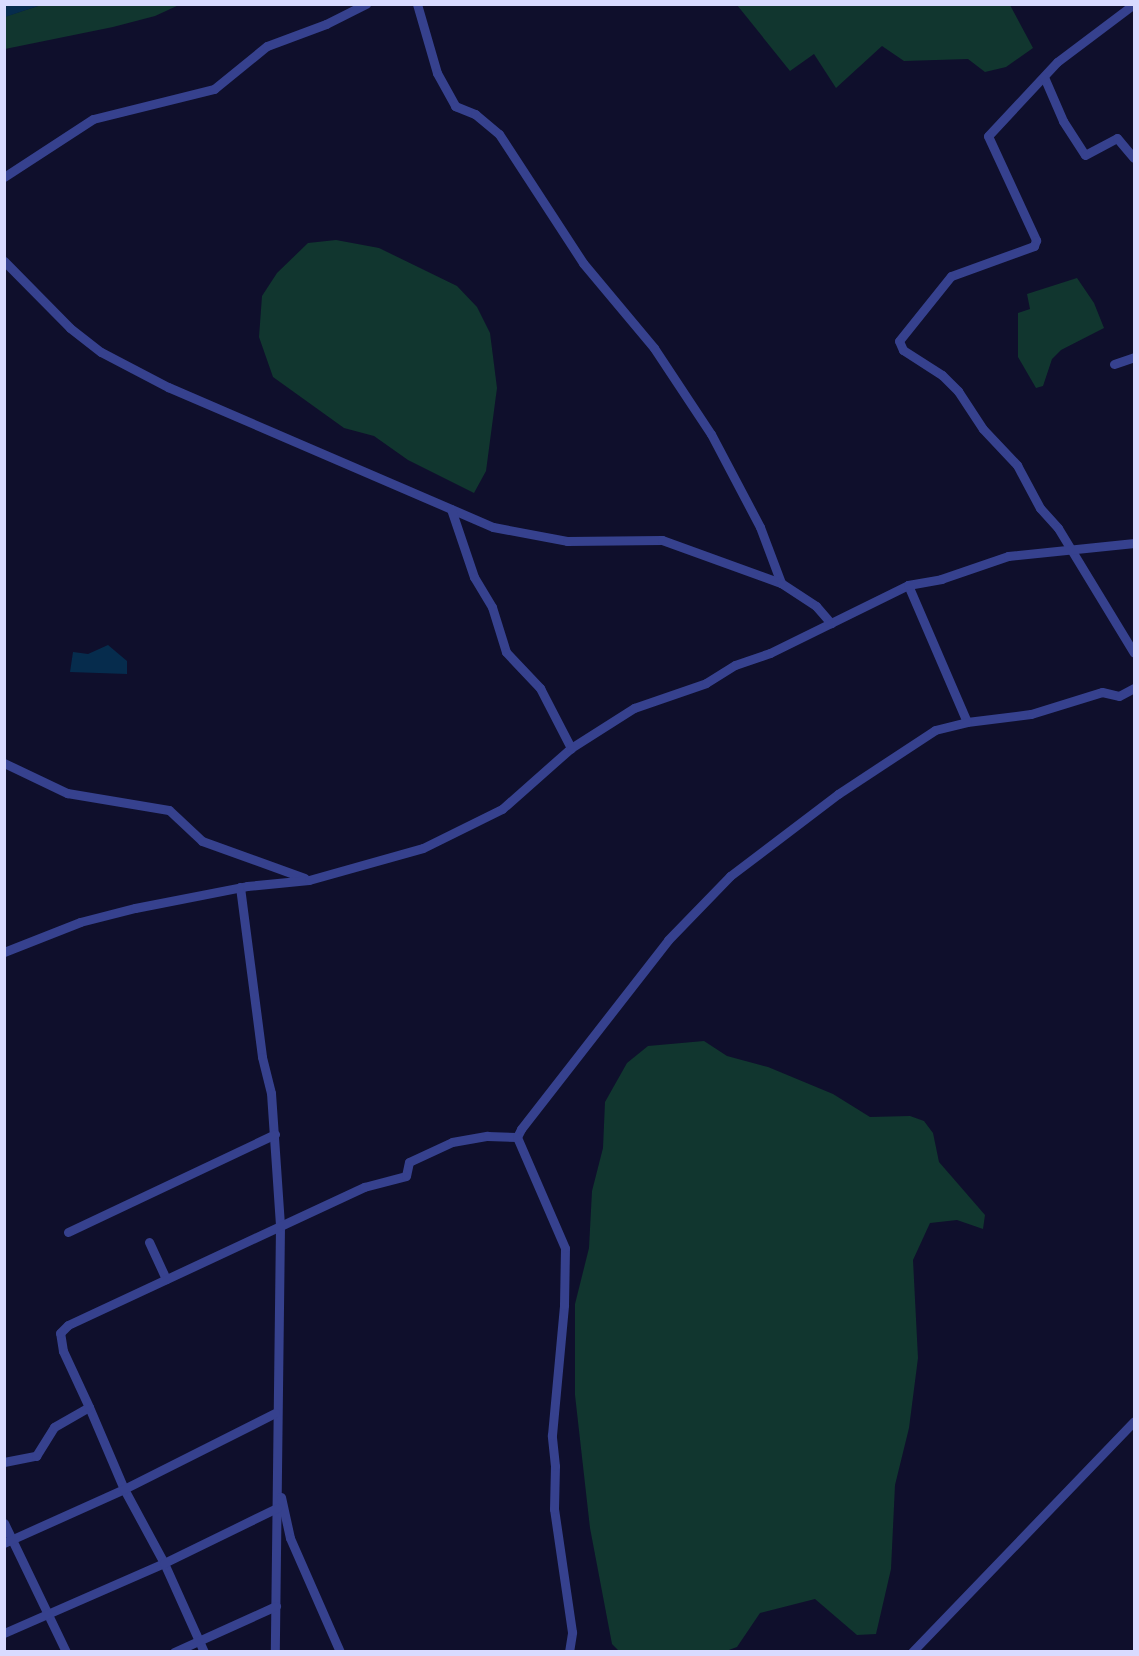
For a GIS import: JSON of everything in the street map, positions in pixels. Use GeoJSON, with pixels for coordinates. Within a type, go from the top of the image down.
{"type":"FeatureCollection","features":[{"type":"Feature","properties":{"kind":"street"},"geometry":{"type":"LineString","coordinates":[[4,177],[93,119],[214,89],[267,46],[366,4]]}},
{"type":"Feature","properties":{"kind":"street"},"geometry":{"type":"LineString","coordinates":[[417,4],[437,73],[455,106],[475,114],[499,134],[582,263],[654,348],[711,434],[760,526],[780,583]]}},
{"type":"Feature","properties":{"kind":"street"},"geometry":{"type":"LineString","coordinates":[[1134,4],[1057,63],[988,135],[1036,240],[1034,246],[951,276],[899,341],[903,350],[942,375],[958,391],[983,429],[1017,465],[1134,653]]}},
{"type":"Feature","properties":{"kind":"street"},"geometry":{"type":"LineString","coordinates":[[1044,77],[1063,121],[1084,155],[1118,138],[1134,158]]}},
{"type":"Feature","properties":{"kind":"street"},"geometry":{"type":"LineString","coordinates":[[4,261],[70,328],[101,352],[168,387],[493,527],[567,541],[662,540],[780,583],[816,606],[831,623]]}},
{"type":"Feature","properties":{"kind":"street"},"geometry":{"type":"LineString","coordinates":[[1114,364],[1134,357]]}},
{"type":"Feature","properties":{"kind":"street"},"geometry":{"type":"LineString","coordinates":[[451,509],[474,577],[492,607],[506,652],[540,688],[571,748]]}},
{"type":"Feature","properties":{"kind":"street"},"geometry":{"type":"LineString","coordinates":[[4,952],[80,922],[240,887],[309,880],[423,848],[502,809],[571,748],[634,708],[706,683],[735,665],[831,623],[908,585],[941,579],[1008,556],[1071,552],[1134,543]]}},
{"type":"Feature","properties":{"kind":"street"},"geometry":{"type":"LineString","coordinates":[[908,585],[967,722]]}},
{"type":"Feature","properties":{"kind":"street"},"geometry":{"type":"LineString","coordinates":[[517,1137],[554,1084],[668,940],[730,876],[838,794],[925,736],[967,722],[1040,712],[1102,692],[1119,696],[1134,687]]}},
{"type":"Feature","properties":{"kind":"street"},"geometry":{"type":"LineString","coordinates":[[4,764],[68,793],[168,810],[202,841],[309,880]]}},
{"type":"Feature","properties":{"kind":"street"},"geometry":{"type":"LineString","coordinates":[[240,887],[275,1134],[280,1226],[275,1413],[276,1606],[273,1651]]}},
{"type":"Feature","properties":{"kind":"street"},"geometry":{"type":"LineString","coordinates":[[68,1232],[275,1134]]}},
{"type":"Feature","properties":{"kind":"street"},"geometry":{"type":"LineString","coordinates":[[204,1652],[164,1563],[124,1489],[63,1351],[60,1333],[68,1325],[364,1187],[406,1176],[409,1162],[452,1142],[487,1136],[517,1137]]}},
{"type":"Feature","properties":{"kind":"street"},"geometry":{"type":"LineString","coordinates":[[517,1137],[565,1248],[564,1305],[552,1436],[555,1466],[554,1509],[572,1632],[569,1652]]}},
{"type":"Feature","properties":{"kind":"street"},"geometry":{"type":"LineString","coordinates":[[148,1242],[166,1278]]}},
{"type":"Feature","properties":{"kind":"street"},"geometry":{"type":"LineString","coordinates":[[4,1462],[36,1456],[54,1426],[89,1407]]}},
{"type":"Feature","properties":{"kind":"street"},"geometry":{"type":"LineString","coordinates":[[8,1541],[124,1489],[275,1413]]}},
{"type":"Feature","properties":{"kind":"street"},"geometry":{"type":"LineString","coordinates":[[912,1652],[1134,1420]]}},
{"type":"Feature","properties":{"kind":"street"},"geometry":{"type":"LineString","coordinates":[[276,1480],[290,1539],[340,1652]]}},
{"type":"Feature","properties":{"kind":"street"},"geometry":{"type":"LineString","coordinates":[[4,1633],[164,1563],[277,1508]]}},
{"type":"Feature","properties":{"kind":"street"},"geometry":{"type":"LineString","coordinates":[[4,1523],[8,1541],[48,1613],[66,1652]]}},
{"type":"Feature","properties":{"kind":"street"},"geometry":{"type":"LineString","coordinates":[[174,1652],[276,1606]]}},
{"type":"Feature","properties":{"kind":"green space"},"geometry":{"type":"Polygon","coordinates":[[[41,5],[179,5],[155,16],[113,27],[5,49],[4,17],[41,5]]]}},
{"type":"Feature","properties":{"kind":"green space"},"geometry":{"type":"Polygon","coordinates":[[[737,5],[1010,5],[1033,48],[1006,67],[985,72],[968,59],[904,61],[882,46],[836,88],[814,54],[790,71],[737,5]]]}},
{"type":"Feature","properties":{"kind":"green space"},"geometry":{"type":"Polygon","coordinates":[[[336,240],[379,248],[457,286],[477,307],[490,333],[497,388],[486,471],[474,493],[408,460],[374,436],[344,428],[273,377],[259,337],[262,296],[277,273],[308,243],[336,240]]]}},
{"type":"Feature","properties":{"kind":"green space"},"geometry":{"type":"Polygon","coordinates":[[[1077,278],[1094,303],[1104,328],[1061,350],[1052,359],[1043,386],[1036,388],[1018,357],[1018,313],[1030,309],[1027,294],[1077,278]]]}},
{"type":"Feature","properties":{"kind":"green space"},"geometry":{"type":"Polygon","coordinates":[[[704,1041],[727,1056],[768,1067],[833,1094],[870,1117],[910,1116],[924,1121],[933,1133],[939,1162],[985,1215],[983,1229],[957,1220],[930,1223],[913,1260],[918,1358],[909,1428],[895,1485],[891,1569],[876,1634],[857,1635],[815,1599],[760,1613],[737,1647],[726,1651],[619,1651],[612,1644],[590,1528],[575,1395],[575,1304],[589,1248],[592,1191],[603,1148],[605,1102],[627,1063],[648,1046],[704,1041]]]}},
{"type":"Feature","properties":{"kind":"water"},"geometry":{"type":"Polygon","coordinates":[[[5,4],[41,5],[5,17],[5,4]]]}},
{"type":"Feature","properties":{"kind":"water"},"geometry":{"type":"Polygon","coordinates":[[[108,645],[127,661],[127,674],[70,672],[73,652],[88,654],[108,645]]]}}]}
